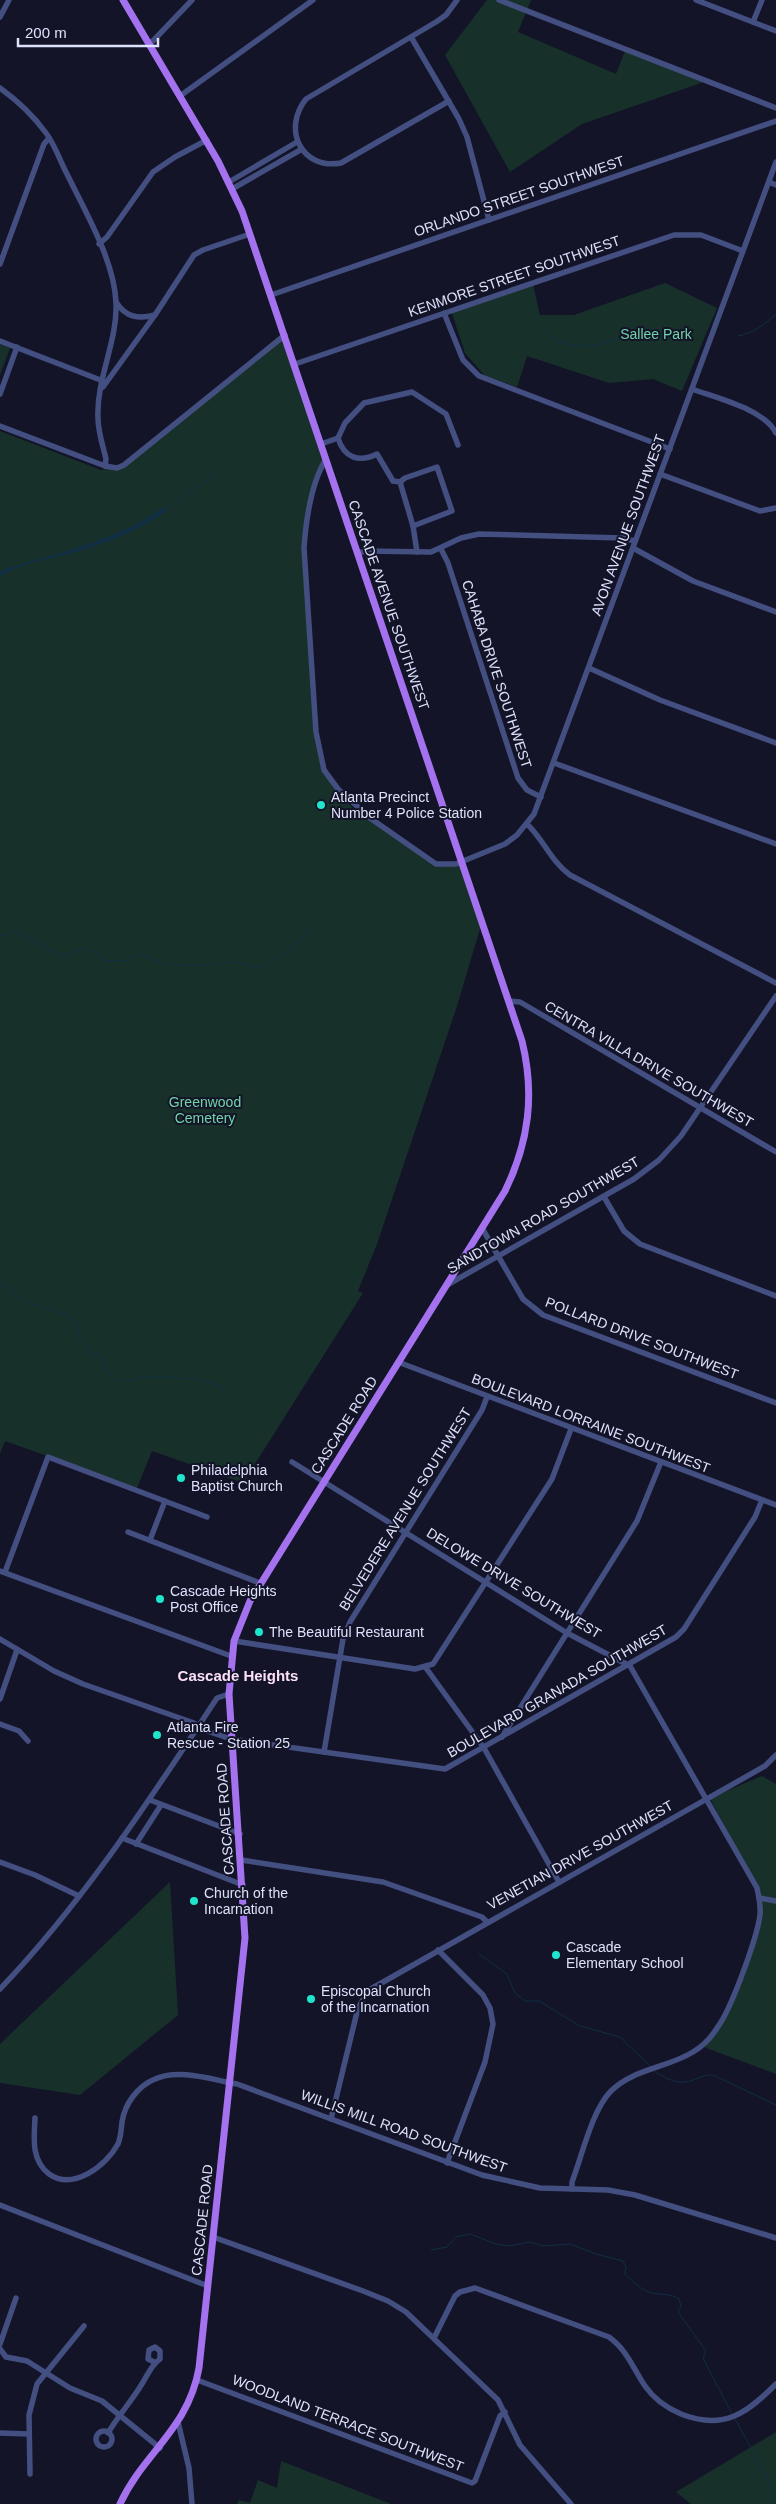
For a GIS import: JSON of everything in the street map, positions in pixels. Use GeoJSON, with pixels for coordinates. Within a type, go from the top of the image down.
{"type":"FeatureCollection","features":[{"type":"Feature","properties":{"kind":"main road","name":"CASCADE AVENUE SOUTHWEST"},"geometry":{"type":"LineString","coordinates":[[123,0],[207,140],[231,185],[250,234],[528,1063],[529,1118],[524,1146],[514,1171],[477,1235]]}},
{"type":"Feature","properties":{"kind":"main road","name":"CASCADE ROAD"},"geometry":{"type":"LineString","coordinates":[[120,2504],[130,2485],[178,2422],[197,2380],[245,1938],[240,1834],[231,1739],[229,1694],[230,1656],[234,1641],[243,1613],[260,1584],[477,1235]]}},
{"type":"Feature","properties":{"kind":"street"},"geometry":{"type":"LineString","coordinates":[[0,17],[8,0]]}},
{"type":"Feature","properties":{"kind":"street"},"geometry":{"type":"LineString","coordinates":[[185,7],[188,0]]}},
{"type":"Feature","properties":{"kind":"street"},"geometry":{"type":"LineString","coordinates":[[150,44],[192,0]]}},
{"type":"Feature","properties":{"kind":"street"},"geometry":{"type":"LineString","coordinates":[[180,96],[313,0]]}},
{"type":"Feature","properties":{"kind":"street"},"geometry":{"type":"LineString","coordinates":[[449,101],[341,163],[324,163],[311,157],[297,142],[294,130],[295,119],[306,100],[446,14],[457,0]]}},
{"type":"Feature","properties":{"kind":"street"},"geometry":{"type":"LineString","coordinates":[[499,0],[776,108]]}},
{"type":"Feature","properties":{"kind":"street"},"geometry":{"type":"LineString","coordinates":[[696,0],[776,31]]}},
{"type":"Feature","properties":{"kind":"street"},"geometry":{"type":"LineString","coordinates":[[753,22],[762,0]]}},
{"type":"Feature","properties":{"kind":"street"},"geometry":{"type":"LineString","coordinates":[[411,37],[449,101],[466,137],[489,220]]}},
{"type":"Feature","properties":{"kind":"street"},"geometry":{"type":"LineString","coordinates":[[0,88],[15,99],[35,119],[49,138],[99,244],[111,275],[116,302],[113,336],[103,381],[98,418],[106,460],[105,466]]}},
{"type":"Feature","properties":{"kind":"street","name":"ORLANDO STREET SOUTHWEST"},"geometry":{"type":"LineString","coordinates":[[271,295],[776,121]]}},
{"type":"Feature","properties":{"kind":"street"},"geometry":{"type":"LineString","coordinates":[[0,264],[44,144],[49,138]]}},
{"type":"Feature","properties":{"kind":"street"},"geometry":{"type":"LineString","coordinates":[[99,244],[107,237],[153,172],[207,140]]}},
{"type":"Feature","properties":{"kind":"street"},"geometry":{"type":"LineString","coordinates":[[231,185],[297,142]]}},
{"type":"Feature","properties":{"kind":"street"},"geometry":{"type":"LineString","coordinates":[[231,185],[302,149]]}},
{"type":"Feature","properties":{"kind":"street","name":"AVON AVENUE SOUTHWEST"},"geometry":{"type":"LineString","coordinates":[[326,459],[318,476],[307,521],[304,548],[316,732],[320,758],[331,782],[370,818],[436,864],[462,862],[505,844],[527,824],[541,797],[776,162]]}},
{"type":"Feature","properties":{"kind":"street"},"geometry":{"type":"LineString","coordinates":[[768,182],[776,185]]}},
{"type":"Feature","properties":{"kind":"street"},"geometry":{"type":"LineString","coordinates":[[102,390],[155,315],[194,255],[203,250],[250,234]]}},
{"type":"Feature","properties":{"kind":"street","name":"KENMORE STREET SOUTHWEST"},"geometry":{"type":"LineString","coordinates":[[294,364],[674,235],[700,236],[743,251]]}},
{"type":"Feature","properties":{"kind":"street"},"geometry":{"type":"LineString","coordinates":[[116,302],[124,312],[133,317],[144,318],[155,315]]}},
{"type":"Feature","properties":{"kind":"street"},"geometry":{"type":"LineString","coordinates":[[444,313],[463,360],[479,376],[670,450]]}},
{"type":"Feature","properties":{"kind":"street"},"geometry":{"type":"LineString","coordinates":[[0,426],[105,466],[117,468],[124,465],[284,335]]}},
{"type":"Feature","properties":{"kind":"street"},"geometry":{"type":"LineString","coordinates":[[0,341],[103,381]]}},
{"type":"Feature","properties":{"kind":"street"},"geometry":{"type":"LineString","coordinates":[[0,394],[17,347]]}},
{"type":"Feature","properties":{"kind":"street"},"geometry":{"type":"LineString","coordinates":[[692,389],[756,414],[770,424],[776,433]]}},
{"type":"Feature","properties":{"kind":"street"},"geometry":{"type":"LineString","coordinates":[[322,444],[338,438],[345,423],[364,403],[412,392],[446,414],[458,444]]}},
{"type":"Feature","properties":{"kind":"street"},"geometry":{"type":"LineString","coordinates":[[338,438],[345,453],[354,458],[362,459],[377,454],[393,482],[400,482],[437,467],[445,485],[452,512],[413,526]]}},
{"type":"Feature","properties":{"kind":"street"},"geometry":{"type":"LineString","coordinates":[[660,474],[760,511],[776,508]]}},
{"type":"Feature","properties":{"kind":"street"},"geometry":{"type":"LineString","coordinates":[[400,482],[413,526],[417,552]]}},
{"type":"Feature","properties":{"kind":"street"},"geometry":{"type":"LineString","coordinates":[[358,553],[366,551],[431,552],[441,549],[460,538],[479,534],[622,538],[693,581],[776,612]]}},
{"type":"Feature","properties":{"kind":"street","name":"CAHABA DRIVE SOUTHWEST"},"geometry":{"type":"LineString","coordinates":[[441,549],[448,563],[518,778],[526,790],[541,797]]}},
{"type":"Feature","properties":{"kind":"street"},"geometry":{"type":"LineString","coordinates":[[589,668],[660,700],[776,743]]}},
{"type":"Feature","properties":{"kind":"street","name":"CAHABA DRIVE SOUTHWEST"},"geometry":{"type":"LineString","coordinates":[[554,763],[776,844]]}},
{"type":"Feature","properties":{"kind":"street"},"geometry":{"type":"LineString","coordinates":[[527,824],[553,860],[570,876],[776,983]]}},
{"type":"Feature","properties":{"kind":"street","name":"SANDTOWN ROAD SOUTHWEST"},"geometry":{"type":"LineString","coordinates":[[446,1286],[604,1197],[634,1179],[659,1160],[681,1136],[701,1108],[776,996]]}},
{"type":"Feature","properties":{"kind":"street","name":"CENTRA VILLA DRIVE SOUTHWEST"},"geometry":{"type":"LineString","coordinates":[[509,1002],[520,1002],[776,1152]]}},
{"type":"Feature","properties":{"kind":"street"},"geometry":{"type":"LineString","coordinates":[[604,1197],[624,1231],[640,1244],[776,1296]]}},
{"type":"Feature","properties":{"kind":"street","name":"POLLARD DRIVE SOUTHWEST"},"geometry":{"type":"LineString","coordinates":[[482,1228],[523,1299],[543,1315],[776,1403]]}},
{"type":"Feature","properties":{"kind":"street","name":"BOULEVARD LORRAINE SOUTHWEST"},"geometry":{"type":"LineString","coordinates":[[398,1362],[776,1505]]}},
{"type":"Feature","properties":{"kind":"street","name":"BELVEDERE AVENUE SOUTHWEST"},"geometry":{"type":"LineString","coordinates":[[324,1752],[343,1639],[350,1622],[482,1410],[487,1397]]}},
{"type":"Feature","properties":{"kind":"street"},"geometry":{"type":"LineString","coordinates":[[234,1641],[415,1669],[426,1668],[438,1659],[552,1479],[571,1429]]}},
{"type":"Feature","properties":{"kind":"street"},"geometry":{"type":"LineString","coordinates":[[207,1517],[48,1456],[2,1571],[230,1656]]}},
{"type":"Feature","properties":{"kind":"street","name":"DELOWE DRIVE SOUTHWEST"},"geometry":{"type":"LineString","coordinates":[[292,1462],[567,1634],[630,1666]]}},
{"type":"Feature","properties":{"kind":"street"},"geometry":{"type":"LineString","coordinates":[[501,1738],[637,1521],[661,1462]]}},
{"type":"Feature","properties":{"kind":"street","name":"BOULEVARD GRANADA SOUTHWEST"},"geometry":{"type":"LineString","coordinates":[[0,1639],[54,1671],[83,1684],[231,1739],[439,1770],[450,1767],[668,1644],[684,1629],[755,1517],[762,1500]]}},
{"type":"Feature","properties":{"kind":"street"},"geometry":{"type":"LineString","coordinates":[[150,1540],[165,1501]]}},
{"type":"Feature","properties":{"kind":"street"},"geometry":{"type":"LineString","coordinates":[[128,1532],[260,1584]]}},
{"type":"Feature","properties":{"kind":"street"},"geometry":{"type":"LineString","coordinates":[[0,1699],[17,1650]]}},
{"type":"Feature","properties":{"kind":"street"},"geometry":{"type":"LineString","coordinates":[[572,2189],[572,2182],[599,2110],[610,2092],[629,2078],[692,2053],[707,2041],[718,2027],[729,2006],[756,1932],[760,1914],[759,1898],[754,1880],[630,1666]]}},
{"type":"Feature","properties":{"kind":"street"},"geometry":{"type":"LineString","coordinates":[[426,1668],[484,1748],[559,1882]]}},
{"type":"Feature","properties":{"kind":"street"},"geometry":{"type":"LineString","coordinates":[[0,1989],[34,1954],[79,1896],[150,1800],[217,1698],[229,1694]]}},
{"type":"Feature","properties":{"kind":"street"},"geometry":{"type":"LineString","coordinates":[[0,1724],[19,1731],[28,1741]]}},
{"type":"Feature","properties":{"kind":"street","name":"VENETIAN DRIVE SOUTHWEST"},"geometry":{"type":"LineString","coordinates":[[241,1860],[383,1882],[482,1917],[487,1922],[766,1766],[776,1756]]}},
{"type":"Feature","properties":{"kind":"street"},"geometry":{"type":"LineString","coordinates":[[150,1800],[240,1834]]}},
{"type":"Feature","properties":{"kind":"street"},"geometry":{"type":"LineString","coordinates":[[136,1844],[161,1805]]}},
{"type":"Feature","properties":{"kind":"street"},"geometry":{"type":"LineString","coordinates":[[122,1838],[243,1885]]}},
{"type":"Feature","properties":{"kind":"street"},"geometry":{"type":"LineString","coordinates":[[0,1862],[35,1875],[79,1896]]}},
{"type":"Feature","properties":{"kind":"street"},"geometry":{"type":"LineString","coordinates":[[759,1898],[776,1901]]}},
{"type":"Feature","properties":{"kind":"street"},"geometry":{"type":"LineString","coordinates":[[331,2119],[358,2008],[363,1997],[375,1985],[487,1922]]}},
{"type":"Feature","properties":{"kind":"street"},"geometry":{"type":"LineString","coordinates":[[438,1950],[483,1996],[490,2008],[493,2024],[485,2062],[447,2163]]}},
{"type":"Feature","properties":{"kind":"street","name":"WILLIS MILL ROAD SOUTHWEST"},"geometry":{"type":"LineString","coordinates":[[35,2118],[35,2152],[39,2164],[52,2176],[77,2180],[94,2170],[117,2146],[126,2107],[142,2086],[167,2075],[230,2082],[447,2163],[510,2183],[572,2189],[608,2190],[635,2195],[776,2238]]}},
{"type":"Feature","properties":{"kind":"street"},"geometry":{"type":"LineString","coordinates":[[0,2205],[208,2286]]}},
{"type":"Feature","properties":{"kind":"street"},"geometry":{"type":"LineString","coordinates":[[213,2237],[388,2301],[406,2312],[484,2385],[505,2412],[520,2445],[571,2504]]}},
{"type":"Feature","properties":{"kind":"street"},"geometry":{"type":"LineString","coordinates":[[434,2338],[455,2296],[460,2292],[475,2288],[609,2337],[625,2351],[652,2395],[672,2410],[690,2417],[713,2421],[732,2418],[750,2408],[776,2384]]}},
{"type":"Feature","properties":{"kind":"street"},"geometry":{"type":"LineString","coordinates":[[0,2344],[16,2298]]}},
{"type":"Feature","properties":{"kind":"street"},"geometry":{"type":"LineString","coordinates":[[30,2474],[28,2434],[33,2396],[37,2384],[84,2326]]}},
{"type":"Feature","properties":{"kind":"street"},"geometry":{"type":"LineString","coordinates":[[0,2349],[6,2357],[27,2361],[46,2371],[70,2388],[102,2402],[160,2448]]}},
{"type":"Feature","properties":{"kind":"street"},"geometry":{"type":"LineString","coordinates":[[108,2433],[119,2414],[140,2387],[154,2362]]}},
{"type":"Feature","properties":{"kind":"street","name":"WOODLAND TERRACE SOUTHWEST"},"geometry":{"type":"LineString","coordinates":[[197,2380],[472,2483],[475,2482],[500,2416],[505,2412]]}},
{"type":"Feature","properties":{"kind":"street"},"geometry":{"type":"LineString","coordinates":[[178,2422],[189,2468],[192,2504]]}},
{"type":"Feature","properties":{"kind":"street"},"geometry":{"type":"LineString","coordinates":[[0,2433],[28,2434]]}},
{"type":"Feature","properties":{"kind":"green space"},"geometry":{"type":"Polygon","coordinates":[[[487,0],[531,0],[518,32],[616,74],[625,51],[704,82],[582,124],[510,172],[445,55],[487,0]]]}},
{"type":"Feature","properties":{"kind":"green space","name":"Sallee Park"},"geometry":{"type":"Polygon","coordinates":[[[665,283],[717,308],[682,391],[653,379],[609,383],[527,356],[517,387],[485,376],[465,353],[452,313],[533,284],[540,315],[574,315],[665,283]]]}},
{"type":"Feature","properties":{"kind":"green space","name":"Greenwood Cemetery"},"geometry":{"type":"Polygon","coordinates":[[[284,332],[327,464],[319,478],[305,532],[319,750],[332,783],[354,810],[436,864],[462,862],[482,922],[457,1006],[377,1244],[358,1291],[363,1293],[243,1483],[152,1451],[137,1488],[5,1441],[0,1454],[0,431],[101,470],[126,465],[284,332]]]}},
{"type":"Feature","properties":{"kind":"green space"},"geometry":{"type":"Polygon","coordinates":[[[0,344],[10,348],[0,375],[0,344]]]}},
{"type":"Feature","properties":{"kind":"green space"},"geometry":{"type":"Polygon","coordinates":[[[762,1776],[776,1784],[776,2074],[701,2046],[729,2010],[759,1917],[761,1896],[710,1798],[762,1776]]]}},
{"type":"Feature","properties":{"kind":"green space"},"geometry":{"type":"Polygon","coordinates":[[[170,1882],[178,2015],[80,2095],[0,2083],[0,2044],[170,1882]]]}},
{"type":"Feature","properties":{"kind":"green space"},"geometry":{"type":"Polygon","coordinates":[[[776,2432],[776,2504],[691,2504],[676,2492],[776,2432]]]}},
{"type":"Feature","properties":{"kind":"green space"},"geometry":{"type":"Polygon","coordinates":[[[281,2461],[391,2504],[237,2504],[239,2500],[250,2503],[258,2480],[277,2488],[281,2461]]]}},
{"type":"Feature","properties":{"kind":"water"},"geometry":{"type":"Polygon","coordinates":[[[162,508],[167,511],[124,535],[76,552],[27,564],[0,577],[0,572],[5,569],[86,545],[126,529],[162,508]]]}},
{"type":"Feature","properties":{"kind":"waterway"},"geometry":{"type":"LineString","coordinates":[[738,336],[759,328],[776,314]]}},
{"type":"Feature","properties":{"kind":"waterway"},"geometry":{"type":"LineString","coordinates":[[545,331],[560,342],[578,346],[607,342],[635,331],[648,332],[679,340]]}},
{"type":"Feature","properties":{"kind":"waterway"},"geometry":{"type":"LineString","coordinates":[[165,510],[216,474]]}},
{"type":"Feature","properties":{"kind":"waterway"},"geometry":{"type":"LineString","coordinates":[[0,936],[16,931],[57,954],[71,954],[83,948],[90,950],[107,961],[128,960],[133,956],[142,955],[166,964],[209,965],[236,962],[252,966],[262,966],[290,949],[302,938],[307,928]]}},
{"type":"Feature","properties":{"kind":"waterway"},"geometry":{"type":"LineString","coordinates":[[0,1283],[29,1303],[69,1315],[78,1325],[79,1338],[92,1355],[98,1354],[104,1357],[106,1371],[116,1380],[130,1380],[151,1376],[199,1379],[219,1386],[232,1396]]}},
{"type":"Feature","properties":{"kind":"waterway"},"geometry":{"type":"LineString","coordinates":[[479,1954],[507,1974],[515,1993],[525,2001],[539,2001],[580,2026],[620,2037],[650,2066]]}},
{"type":"Feature","properties":{"kind":"waterway"},"geometry":{"type":"LineString","coordinates":[[654,2071],[677,2082],[713,2075],[776,2105]]}},
{"type":"Feature","properties":{"kind":"waterway"},"geometry":{"type":"LineString","coordinates":[[431,2250],[447,2247],[456,2237],[470,2234],[496,2244],[509,2246],[530,2242],[543,2246],[570,2244],[596,2254],[623,2261],[626,2267],[625,2274],[640,2288],[648,2292],[669,2295],[679,2299],[681,2306],[678,2312],[706,2351],[703,2358],[732,2414]]}},
{"type":"Feature","properties":{"kind":"waterway"},"geometry":{"type":"LineString","coordinates":[[735,2419],[769,2481],[773,2504]]}},
{"type":"Feature","properties":{"kind":"place","name":"Atlanta Precinct Number 4 Police Station"},"geometry":{"type":"Point","coordinates":[321,805]}},
{"type":"Feature","properties":{"kind":"place","name":"Philadelphia Baptist Church"},"geometry":{"type":"Point","coordinates":[181,1478]}},
{"type":"Feature","properties":{"kind":"place","name":"Cascade Heights Post Office"},"geometry":{"type":"Point","coordinates":[160,1599]}},
{"type":"Feature","properties":{"kind":"place","name":"The Beautiful Restaurant"},"geometry":{"type":"Point","coordinates":[259,1632]}},
{"type":"Feature","properties":{"kind":"place","name":"Atlanta Fire Rescue - Station 25"},"geometry":{"type":"Point","coordinates":[157,1735]}},
{"type":"Feature","properties":{"kind":"place","name":"Church of the Incarnation"},"geometry":{"type":"Point","coordinates":[194,1901]}},
{"type":"Feature","properties":{"kind":"place","name":"Cascade Elementary School"},"geometry":{"type":"Point","coordinates":[556,1955]}},
{"type":"Feature","properties":{"kind":"place","name":"Episcopal Church of the Incarnation"},"geometry":{"type":"Point","coordinates":[311,1999]}},
{"type":"Feature","properties":{"kind":"district","name":"Cascade Heights"},"geometry":{"type":"Point","coordinates":[238,1676]}}]}
